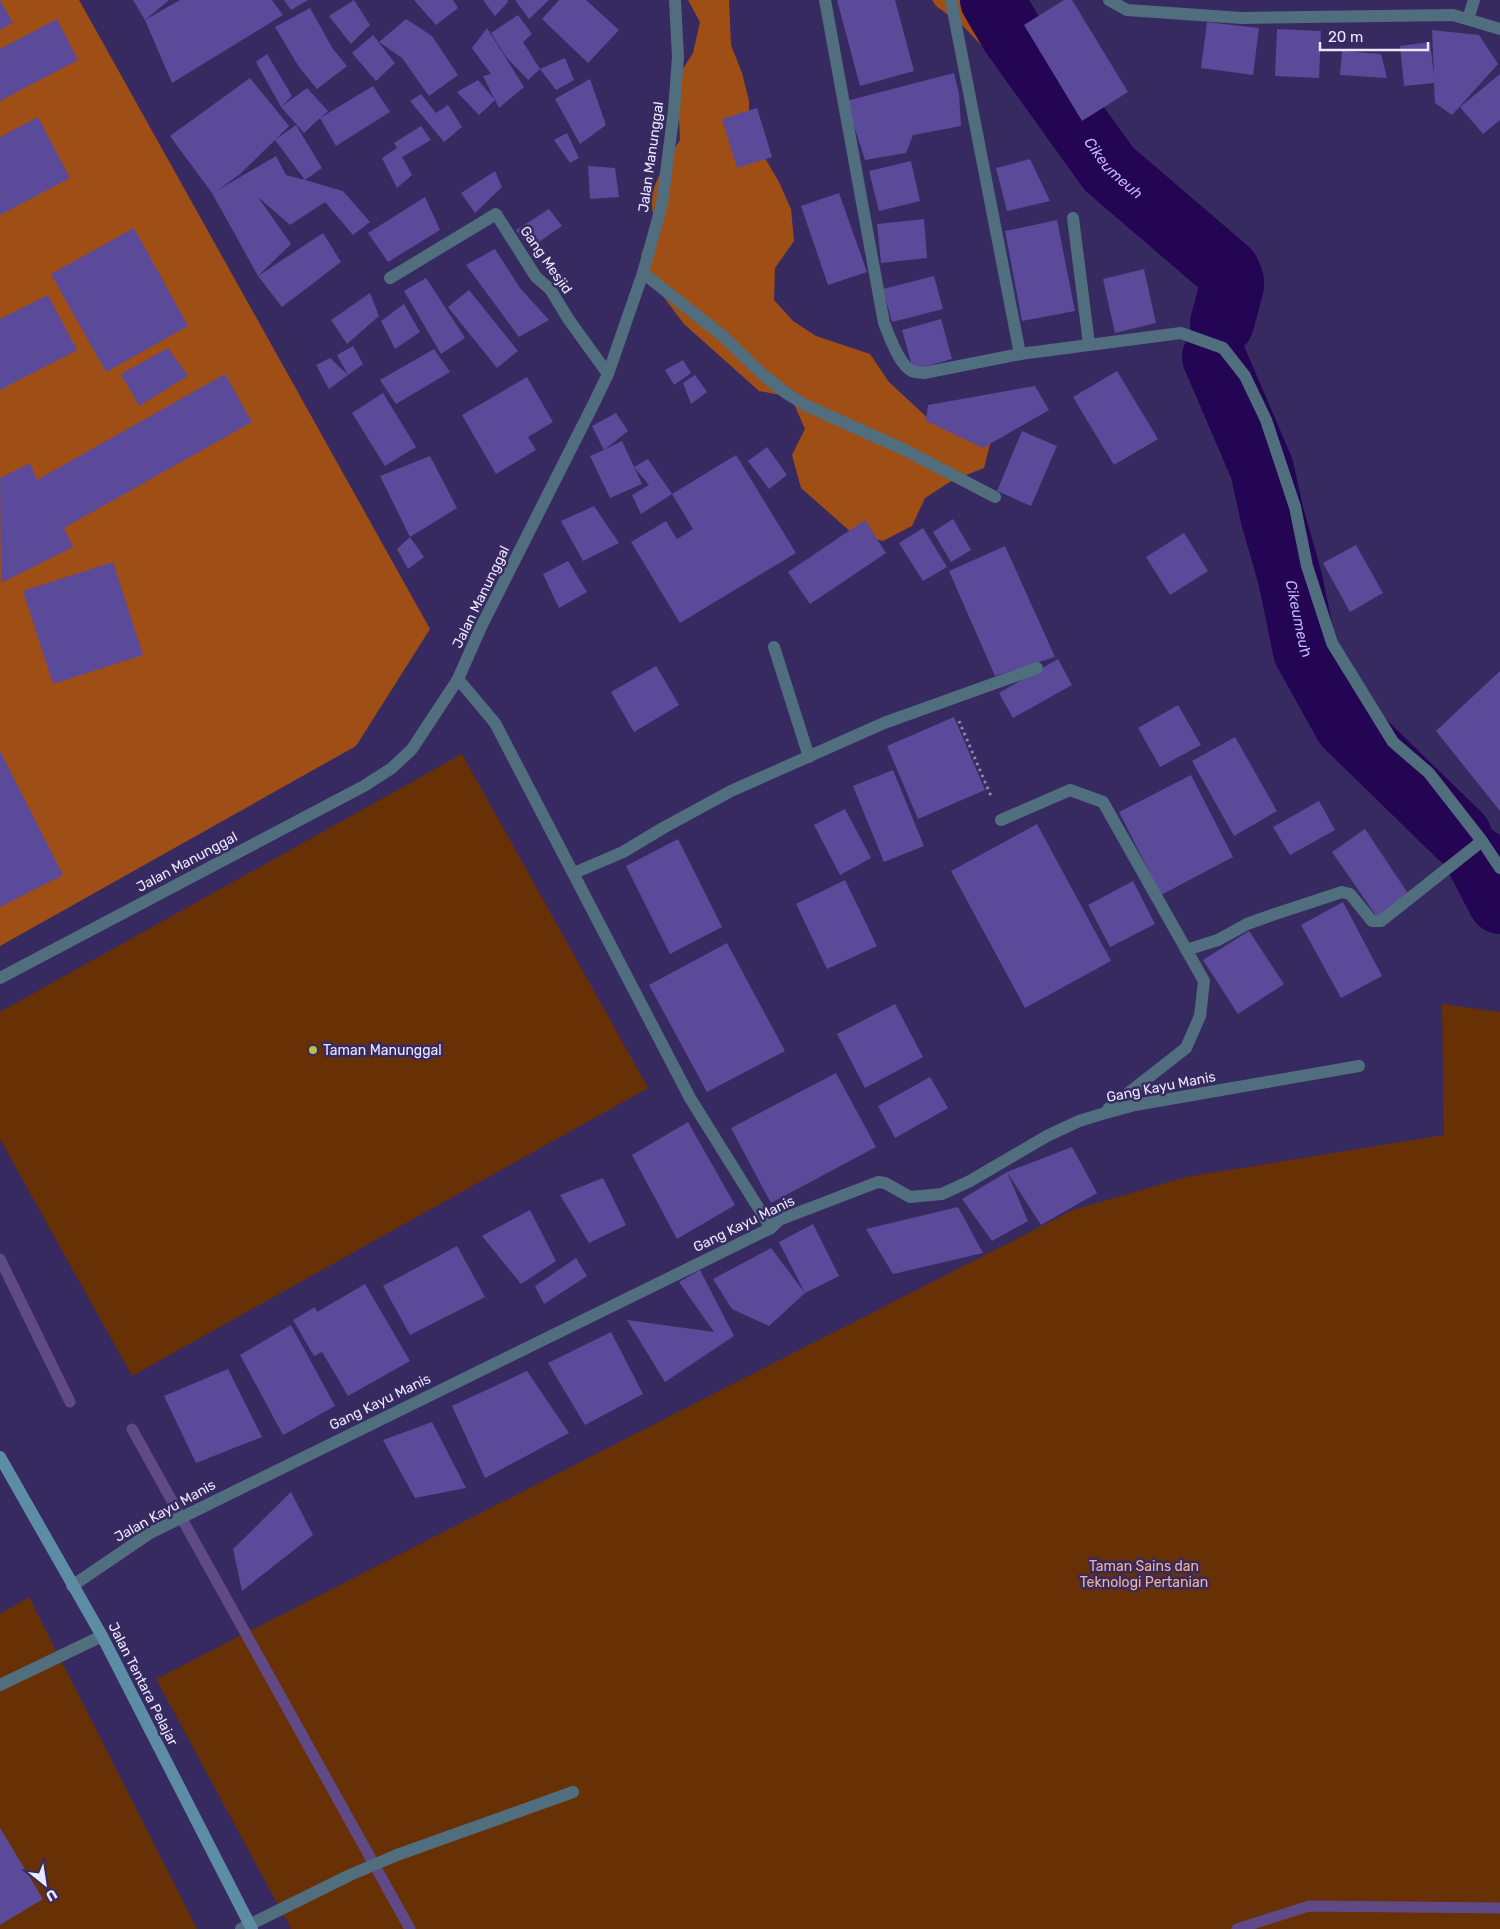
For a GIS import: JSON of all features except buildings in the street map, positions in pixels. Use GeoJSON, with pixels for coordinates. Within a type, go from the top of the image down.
{"type":"FeatureCollection","features":[{"type":"Feature","properties":{"kind":"main road","name":"Jalan Tentara Pelajar"},"geometry":{"type":"LineString","coordinates":[[0,1457],[102,1636],[248,1928]]}},
{"type":"Feature","properties":{"kind":"street","name":"Jalan Manunggal"},"geometry":{"type":"LineString","coordinates":[[0,978],[355,790],[392,768],[412,750],[458,679],[481,628],[608,374],[644,273],[662,204],[674,110],[678,57],[675,0]]}},
{"type":"Feature","properties":{"kind":"street"},"geometry":{"type":"LineString","coordinates":[[825,0],[884,323],[896,350],[906,366],[913,372],[924,373],[1020,354],[1181,333],[1223,348],[1245,376],[1266,420],[1295,507],[1307,566],[1332,643],[1394,742],[1429,773],[1482,841],[1500,868]]}},
{"type":"Feature","properties":{"kind":"street"},"geometry":{"type":"LineString","coordinates":[[951,0],[1020,354]]}},
{"type":"Feature","properties":{"kind":"street"},"geometry":{"type":"LineString","coordinates":[[1110,0],[1127,10],[1242,18],[1453,15],[1500,29]]}},
{"type":"Feature","properties":{"kind":"street"},"geometry":{"type":"LineString","coordinates":[[1468,18],[1474,0]]}},
{"type":"Feature","properties":{"kind":"street","name":"Gang Mesjid"},"geometry":{"type":"LineString","coordinates":[[390,278],[496,214],[536,277],[550,289],[569,320],[608,374]]}},
{"type":"Feature","properties":{"kind":"street"},"geometry":{"type":"LineString","coordinates":[[1073,218],[1089,344]]}},
{"type":"Feature","properties":{"kind":"street"},"geometry":{"type":"LineString","coordinates":[[644,273],[723,336],[762,374],[793,397],[844,424],[905,450],[994,497]]}},
{"type":"Feature","properties":{"kind":"street"},"geometry":{"type":"LineString","coordinates":[[774,648],[809,756]]}},
{"type":"Feature","properties":{"kind":"street"},"geometry":{"type":"LineString","coordinates":[[574,873],[623,852],[731,791],[809,756],[884,723],[1036,668]]}},
{"type":"Feature","properties":{"kind":"street"},"geometry":{"type":"LineString","coordinates":[[458,679],[495,723],[690,1098],[771,1228]]}},
{"type":"Feature","properties":{"kind":"street"},"geometry":{"type":"LineString","coordinates":[[1001,820],[1070,790],[1103,802],[1204,981],[1200,1016],[1186,1048],[1102,1114]]}},
{"type":"Feature","properties":{"kind":"street"},"geometry":{"type":"LineString","coordinates":[[1186,950],[1218,940],[1272,915],[1342,892],[1350,894],[1372,921],[1381,921],[1482,841]]}},
{"type":"Feature","properties":{"kind":"street","name":"Gang Kayu Manis"},"geometry":{"type":"LineString","coordinates":[[249,1483],[771,1228],[779,1220],[878,1182],[885,1183],[910,1198],[942,1194],[970,1181],[1047,1136],[1079,1121],[1134,1104],[1359,1066]]}},
{"type":"Feature","properties":{"kind":"street","name":"Jalan Kayu Manis"},"geometry":{"type":"LineString","coordinates":[[72,1586],[150,1533],[249,1483]]}},
{"type":"Feature","properties":{"kind":"street"},"geometry":{"type":"LineString","coordinates":[[0,1685],[102,1636]]}},
{"type":"Feature","properties":{"kind":"street"},"geometry":{"type":"LineString","coordinates":[[248,1928],[350,1875],[397,1855],[573,1792]]}},
{"type":"Feature","properties":{"kind":"path"},"geometry":{"type":"LineString","coordinates":[[950,698],[1001,820]]}},
{"type":"Feature","properties":{"kind":"green space","name":"Taman Manunggal"},"geometry":{"type":"Polygon","coordinates":[[[462,754],[648,1088],[132,1376],[0,1139],[0,1012],[462,754]]]}},
{"type":"Feature","properties":{"kind":"green space","name":"Taman Sains dan Teknologi Pertanian"},"geometry":{"type":"Polygon","coordinates":[[[1442,1004],[1500,1012],[1500,1929],[291,1929],[156,1679],[1073,1210],[1186,1177],[1444,1135],[1442,1004]]]}},
{"type":"Feature","properties":{"kind":"green space"},"geometry":{"type":"Polygon","coordinates":[[[29,1597],[197,1929],[0,1929],[0,1614],[29,1597]]]}},
{"type":"Feature","properties":{"kind":"shaded area"},"geometry":{"type":"Polygon","coordinates":[[[0,0],[79,0],[430,629],[356,746],[0,946],[0,0]]]}},
{"type":"Feature","properties":{"kind":"shaded area"},"geometry":{"type":"Polygon","coordinates":[[[688,0],[729,0],[731,45],[742,73],[749,101],[749,131],[779,182],[791,209],[794,241],[775,268],[774,300],[793,321],[816,336],[870,354],[889,382],[932,422],[992,436],[984,468],[953,480],[925,498],[912,526],[883,541],[852,533],[801,488],[792,455],[805,429],[791,397],[759,391],[684,324],[653,283],[641,254],[654,226],[651,195],[663,166],[680,140],[677,78],[693,53],[700,22],[688,0]]]}},
{"type":"Feature","properties":{"kind":"shaded area"},"geometry":{"type":"Polygon","coordinates":[[[932,0],[991,0],[996,20],[985,49],[962,25],[936,6],[932,0]]]}},
{"type":"Feature","properties":{"kind":"waterway","name":"Cikeumeuh"},"geometry":{"type":"LineString","coordinates":[[992,0],[1012,34],[1109,169],[1228,271],[1232,286],[1222,323]]}},
{"type":"Feature","properties":{"kind":"waterway","name":"Cikeumeuh"},"geometry":{"type":"LineString","coordinates":[[1214,357],[1262,469],[1272,515],[1290,578],[1305,651],[1346,725],[1460,836]]}},
{"type":"Feature","properties":{"kind":"waterway","name":"Cikeumeuh"},"geometry":{"type":"LineString","coordinates":[[1477,858],[1500,902]]}},
{"type":"Feature","properties":{"kind":"waterway"},"geometry":{"type":"LineString","coordinates":[[0,1259],[70,1402]]}},
{"type":"Feature","properties":{"kind":"waterway"},"geometry":{"type":"LineString","coordinates":[[132,1429],[410,1929]]}},
{"type":"Feature","properties":{"kind":"waterway"},"geometry":{"type":"LineString","coordinates":[[1237,1929],[1309,1906],[1500,1908]]}},
{"type":"Feature","properties":{"kind":"place","name":"Taman Manunggal"},"geometry":{"type":"Point","coordinates":[313,1050]}}]}
